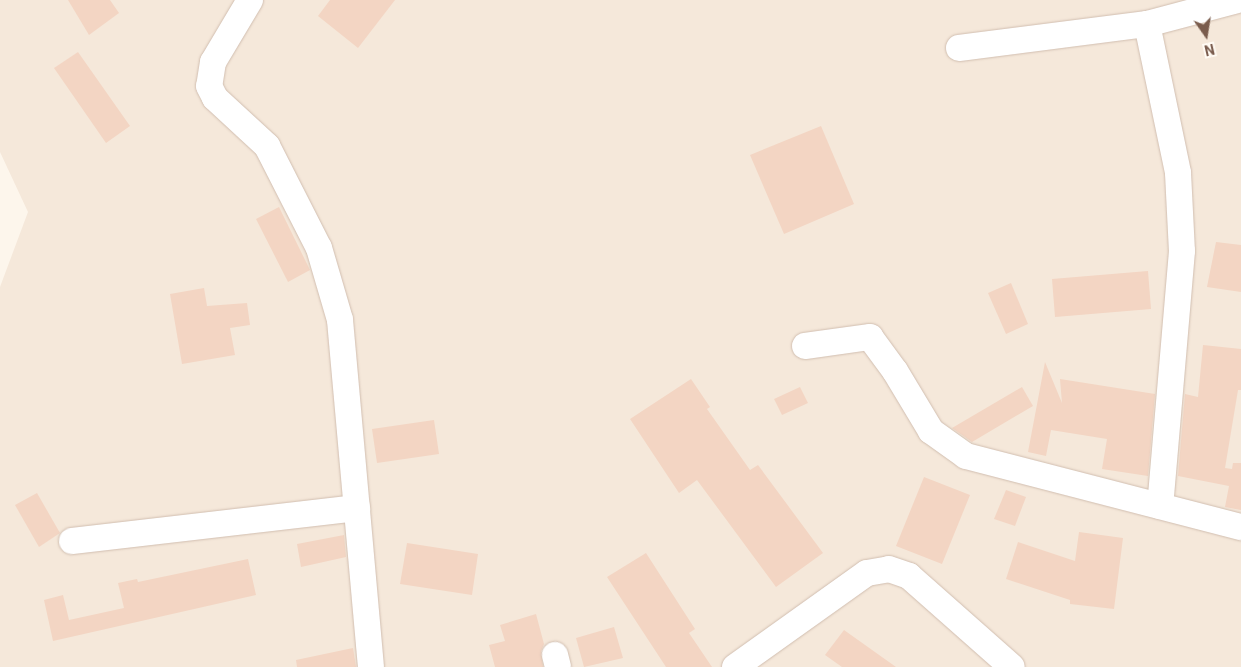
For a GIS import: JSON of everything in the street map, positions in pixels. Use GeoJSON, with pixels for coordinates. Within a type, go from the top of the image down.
{"type":"FeatureCollection","features":[{"type":"Feature","properties":{"kind":"street"},"geometry":{"type":"LineString","coordinates":[[250,0],[213,62],[210,86],[215,98],[267,146],[319,248],[340,320],[371,667]]}},
{"type":"Feature","properties":{"kind":"street"},"geometry":{"type":"LineString","coordinates":[[959,48],[1148,24],[1238,0]]}},
{"type":"Feature","properties":{"kind":"street"},"geometry":{"type":"LineString","coordinates":[[1148,24],[1178,173],[1182,251],[1160,506]]}},
{"type":"Feature","properties":{"kind":"street"},"geometry":{"type":"LineString","coordinates":[[805,346],[870,338],[895,370],[931,431],[966,456],[1241,527]]}},
{"type":"Feature","properties":{"kind":"street"},"geometry":{"type":"LineString","coordinates":[[72,541],[357,508]]}},
{"type":"Feature","properties":{"kind":"street"},"geometry":{"type":"LineString","coordinates":[[735,667],[867,573],[889,568],[909,576],[1012,667]]}},
{"type":"Feature","properties":{"kind":"shaded area"},"geometry":{"type":"Polygon","coordinates":[[[0,0],[1241,0],[1241,667],[0,667],[0,287],[28,212],[0,152],[0,0]]]}},
{"type":"Feature","properties":{"kind":"building"},"geometry":{"type":"Polygon","coordinates":[[[68,0],[110,0],[119,13],[89,35],[68,0]]]}},
{"type":"Feature","properties":{"kind":"building"},"geometry":{"type":"Polygon","coordinates":[[[330,0],[395,0],[358,48],[318,16],[330,0]]]}},
{"type":"Feature","properties":{"kind":"building"},"geometry":{"type":"Polygon","coordinates":[[[78,52],[130,126],[106,143],[54,68],[78,52]]]}},
{"type":"Feature","properties":{"kind":"building"},"geometry":{"type":"Polygon","coordinates":[[[821,126],[854,204],[784,234],[750,155],[821,126]]]}},
{"type":"Feature","properties":{"kind":"building"},"geometry":{"type":"Polygon","coordinates":[[[279,207],[310,270],[288,282],[256,219],[279,207]]]}},
{"type":"Feature","properties":{"kind":"building"},"geometry":{"type":"Polygon","coordinates":[[[1216,242],[1241,245],[1241,292],[1207,287],[1216,242]]]}},
{"type":"Feature","properties":{"kind":"building"},"geometry":{"type":"Polygon","coordinates":[[[1148,271],[1151,309],[1055,317],[1052,279],[1148,271]]]}},
{"type":"Feature","properties":{"kind":"building"},"geometry":{"type":"Polygon","coordinates":[[[1011,283],[1028,324],[1006,334],[988,293],[1011,283]]]}},
{"type":"Feature","properties":{"kind":"building"},"geometry":{"type":"Polygon","coordinates":[[[204,288],[207,306],[247,303],[250,325],[230,328],[235,355],[182,364],[170,294],[204,288]]]}},
{"type":"Feature","properties":{"kind":"building"},"geometry":{"type":"Polygon","coordinates":[[[1203,345],[1241,349],[1241,390],[1238,390],[1225,468],[1232,469],[1233,463],[1241,463],[1241,510],[1225,507],[1229,486],[1178,476],[1185,394],[1198,397],[1203,345]]]}},
{"type":"Feature","properties":{"kind":"building"},"geometry":{"type":"Polygon","coordinates":[[[1045,362],[1062,403],[1060,379],[1155,394],[1148,476],[1102,469],[1107,439],[1051,430],[1046,456],[1028,452],[1045,362]]]}},
{"type":"Feature","properties":{"kind":"building"},"geometry":{"type":"Polygon","coordinates":[[[691,379],[710,407],[707,409],[750,470],[758,465],[823,553],[776,587],[697,480],[679,493],[630,419],[691,379]]]}},
{"type":"Feature","properties":{"kind":"building"},"geometry":{"type":"Polygon","coordinates":[[[800,387],[808,403],[782,415],[774,399],[800,387]]]}},
{"type":"Feature","properties":{"kind":"building"},"geometry":{"type":"Polygon","coordinates":[[[1022,387],[1033,406],[972,442],[952,428],[1022,387]]]}},
{"type":"Feature","properties":{"kind":"building"},"geometry":{"type":"Polygon","coordinates":[[[434,420],[439,454],[377,463],[372,429],[434,420]]]}},
{"type":"Feature","properties":{"kind":"building"},"geometry":{"type":"Polygon","coordinates":[[[924,477],[970,495],[942,564],[896,546],[924,477]]]}},
{"type":"Feature","properties":{"kind":"building"},"geometry":{"type":"Polygon","coordinates":[[[1006,490],[1026,497],[1015,526],[994,519],[1006,490]]]}},
{"type":"Feature","properties":{"kind":"building"},"geometry":{"type":"Polygon","coordinates":[[[37,493],[60,533],[39,547],[15,505],[37,493]]]}},
{"type":"Feature","properties":{"kind":"building"},"geometry":{"type":"Polygon","coordinates":[[[1079,532],[1123,538],[1114,609],[1070,604],[1070,600],[1006,579],[1018,542],[1075,561],[1079,532]]]}},
{"type":"Feature","properties":{"kind":"building"},"geometry":{"type":"Polygon","coordinates":[[[344,535],[346,557],[301,567],[297,544],[344,535]]]}},
{"type":"Feature","properties":{"kind":"building"},"geometry":{"type":"Polygon","coordinates":[[[407,543],[478,554],[472,595],[400,584],[407,543]]]}},
{"type":"Feature","properties":{"kind":"building"},"geometry":{"type":"Polygon","coordinates":[[[646,553],[695,629],[689,633],[712,667],[666,667],[607,577],[646,553]]]}},
{"type":"Feature","properties":{"kind":"building"},"geometry":{"type":"Polygon","coordinates":[[[248,559],[256,595],[53,641],[44,600],[63,595],[69,620],[124,608],[118,583],[137,579],[138,582],[248,559]]]}},
{"type":"Feature","properties":{"kind":"building"},"geometry":{"type":"Polygon","coordinates":[[[536,614],[544,644],[541,651],[543,667],[495,667],[489,645],[505,641],[500,625],[536,614]]]}},
{"type":"Feature","properties":{"kind":"building"},"geometry":{"type":"Polygon","coordinates":[[[614,627],[623,658],[584,667],[576,638],[614,627]]]}},
{"type":"Feature","properties":{"kind":"building"},"geometry":{"type":"Polygon","coordinates":[[[844,630],[896,667],[842,667],[825,655],[844,630]]]}},
{"type":"Feature","properties":{"kind":"building"},"geometry":{"type":"Polygon","coordinates":[[[353,648],[356,667],[297,667],[296,660],[353,648]]]}}]}
